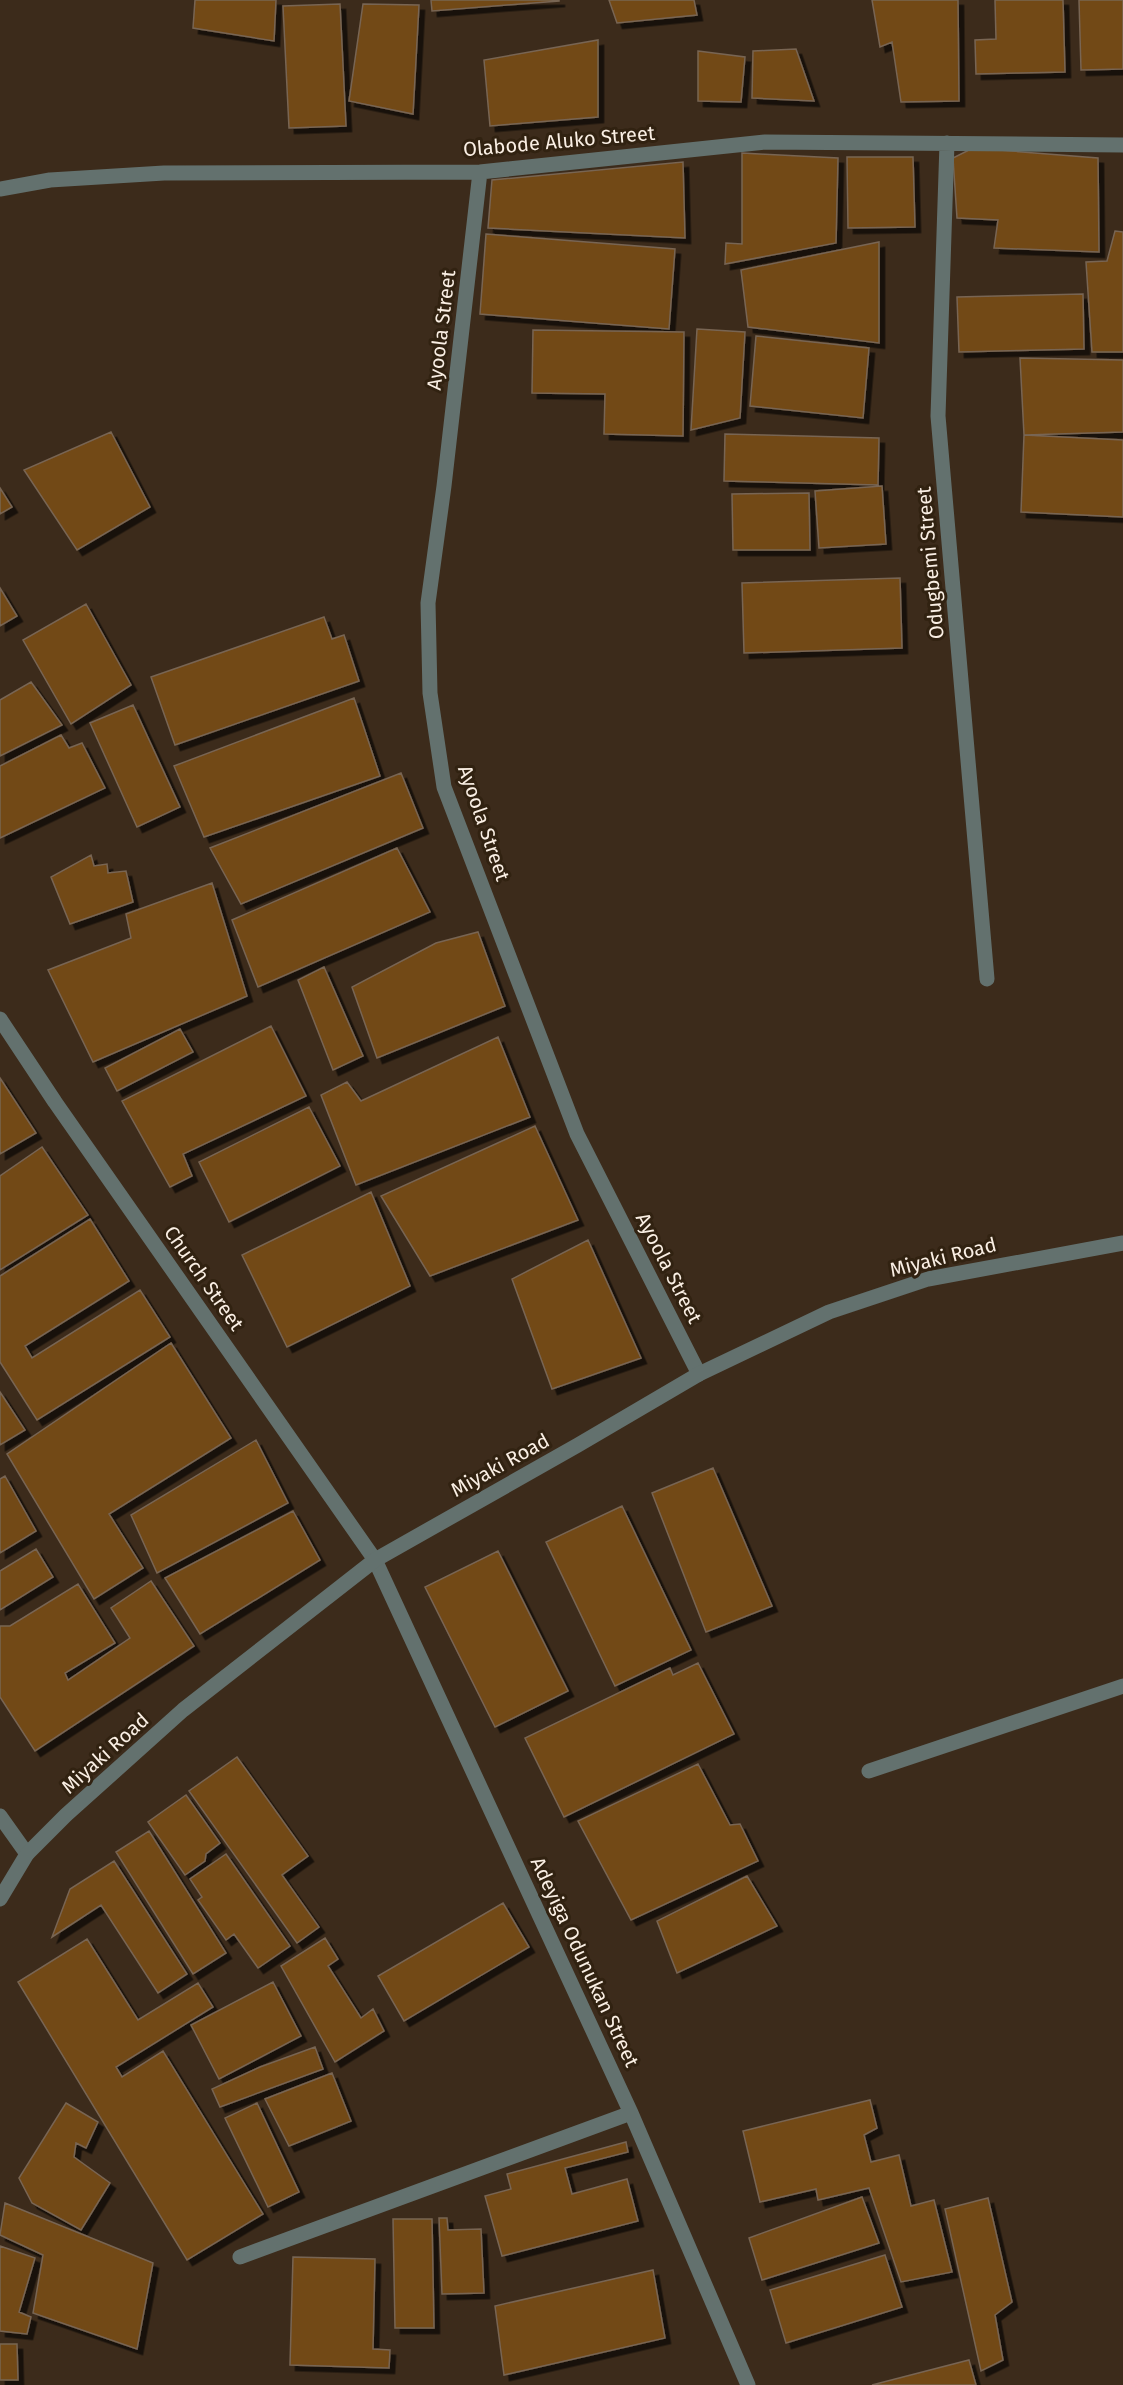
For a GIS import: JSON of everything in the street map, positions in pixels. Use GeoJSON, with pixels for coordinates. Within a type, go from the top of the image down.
{"type":"FeatureCollection","features":[{"type":"Feature","properties":{"kind":"street","name":"Olabode Aluko Street"},"geometry":{"type":"LineString","coordinates":[[0,189],[50,180],[164,173],[480,172],[765,142],[1123,145]]}},
{"type":"Feature","properties":{"kind":"street","name":"Odugbemi Street"},"geometry":{"type":"LineString","coordinates":[[947,143],[938,416],[987,979]]}},
{"type":"Feature","properties":{"kind":"street","name":"Ayoola Street"},"geometry":{"type":"LineString","coordinates":[[480,172],[444,486],[428,603],[430,693],[444,787],[577,1134],[699,1374]]}},
{"type":"Feature","properties":{"kind":"street","name":"Church Street"},"geometry":{"type":"LineString","coordinates":[[0,1018],[55,1102],[375,1560]]}},
{"type":"Feature","properties":{"kind":"street","name":"Miyaki Road"},"geometry":{"type":"LineString","coordinates":[[0,1899],[27,1854],[66,1815],[183,1710],[375,1560],[699,1374],[829,1312],[928,1279],[1123,1243]]}},
{"type":"Feature","properties":{"kind":"street","name":"Adeyiga Odunukan Street"},"geometry":{"type":"LineString","coordinates":[[375,1560],[631,2113],[748,2385]]}},
{"type":"Feature","properties":{"kind":"street"},"geometry":{"type":"LineString","coordinates":[[869,1771],[1123,1686]]}},
{"type":"Feature","properties":{"kind":"street"},"geometry":{"type":"LineString","coordinates":[[0,1816],[27,1854]]}},
{"type":"Feature","properties":{"kind":"street"},"geometry":{"type":"LineString","coordinates":[[240,2257],[631,2113]]}},
{"type":"Feature","properties":{"kind":"building"},"geometry":{"type":"Polygon","coordinates":[[[195,0],[276,0],[274,41],[193,28],[195,0]]]}},
{"type":"Feature","properties":{"kind":"building"},"geometry":{"type":"Polygon","coordinates":[[[431,0],[559,0],[559,1],[432,11],[431,0]]]}},
{"type":"Feature","properties":{"kind":"building"},"geometry":{"type":"Polygon","coordinates":[[[609,0],[694,0],[697,15],[617,23],[609,0]]]}},
{"type":"Feature","properties":{"kind":"building"},"geometry":{"type":"Polygon","coordinates":[[[872,0],[958,0],[959,101],[901,102],[892,42],[880,47],[872,0]]]}},
{"type":"Feature","properties":{"kind":"building"},"geometry":{"type":"Polygon","coordinates":[[[995,0],[1063,0],[1065,72],[976,74],[975,40],[996,39],[995,0]]]}},
{"type":"Feature","properties":{"kind":"building"},"geometry":{"type":"Polygon","coordinates":[[[1079,0],[1123,0],[1123,69],[1081,70],[1079,0]]]}},
{"type":"Feature","properties":{"kind":"building"},"geometry":{"type":"Polygon","coordinates":[[[340,4],[346,126],[289,128],[283,6],[340,4]]]}},
{"type":"Feature","properties":{"kind":"building"},"geometry":{"type":"Polygon","coordinates":[[[363,4],[419,5],[413,114],[349,101],[363,4]]]}},
{"type":"Feature","properties":{"kind":"building"},"geometry":{"type":"Polygon","coordinates":[[[598,40],[598,117],[490,126],[484,60],[598,40]]]}},
{"type":"Feature","properties":{"kind":"building"},"geometry":{"type":"Polygon","coordinates":[[[796,49],[814,101],[752,98],[753,51],[796,49]]]}},
{"type":"Feature","properties":{"kind":"building"},"geometry":{"type":"Polygon","coordinates":[[[698,51],[745,57],[741,102],[698,101],[698,51]]]}},
{"type":"Feature","properties":{"kind":"building"},"geometry":{"type":"Polygon","coordinates":[[[973,148],[1098,158],[1099,252],[994,248],[998,220],[957,218],[953,158],[973,148]]]}},
{"type":"Feature","properties":{"kind":"building"},"geometry":{"type":"Polygon","coordinates":[[[742,153],[838,158],[836,243],[725,264],[726,243],[742,244],[742,153]]]}},
{"type":"Feature","properties":{"kind":"building"},"geometry":{"type":"Polygon","coordinates":[[[847,157],[913,157],[915,227],[848,228],[847,157]]]}},
{"type":"Feature","properties":{"kind":"building"},"geometry":{"type":"Polygon","coordinates":[[[683,162],[685,238],[488,228],[492,180],[683,162]]]}},
{"type":"Feature","properties":{"kind":"building"},"geometry":{"type":"Polygon","coordinates":[[[1115,231],[1123,232],[1123,352],[1092,352],[1086,262],[1107,261],[1115,231]]]}},
{"type":"Feature","properties":{"kind":"building"},"geometry":{"type":"Polygon","coordinates":[[[486,234],[675,249],[669,329],[480,314],[486,234]]]}},
{"type":"Feature","properties":{"kind":"building"},"geometry":{"type":"Polygon","coordinates":[[[879,242],[879,343],[748,327],[741,270],[879,242]]]}},
{"type":"Feature","properties":{"kind":"building"},"geometry":{"type":"Polygon","coordinates":[[[1083,294],[1084,349],[959,352],[957,297],[1083,294]]]}},
{"type":"Feature","properties":{"kind":"building"},"geometry":{"type":"Polygon","coordinates":[[[697,329],[745,332],[740,418],[691,430],[697,329]]]}},
{"type":"Feature","properties":{"kind":"building"},"geometry":{"type":"Polygon","coordinates":[[[533,330],[684,332],[683,436],[604,434],[605,394],[532,393],[533,330]]]}},
{"type":"Feature","properties":{"kind":"building"},"geometry":{"type":"Polygon","coordinates":[[[756,336],[869,348],[863,418],[750,406],[756,336]]]}},
{"type":"Feature","properties":{"kind":"building"},"geometry":{"type":"Polygon","coordinates":[[[1020,358],[1123,360],[1123,432],[1024,435],[1020,358]]]}},
{"type":"Feature","properties":{"kind":"building"},"geometry":{"type":"Polygon","coordinates":[[[111,432],[150,507],[77,550],[24,470],[111,432]]]}},
{"type":"Feature","properties":{"kind":"building"},"geometry":{"type":"Polygon","coordinates":[[[725,434],[879,438],[878,485],[724,481],[725,434]]]}},
{"type":"Feature","properties":{"kind":"building"},"geometry":{"type":"Polygon","coordinates":[[[1024,435],[1123,440],[1123,517],[1021,512],[1024,435]]]}},
{"type":"Feature","properties":{"kind":"building"},"geometry":{"type":"Polygon","coordinates":[[[882,486],[886,544],[819,548],[815,491],[882,486]]]}},
{"type":"Feature","properties":{"kind":"building"},"geometry":{"type":"Polygon","coordinates":[[[0,488],[12,507],[0,514],[0,488]]]}},
{"type":"Feature","properties":{"kind":"building"},"geometry":{"type":"Polygon","coordinates":[[[809,493],[810,550],[733,550],[732,494],[809,493]]]}},
{"type":"Feature","properties":{"kind":"building"},"geometry":{"type":"Polygon","coordinates":[[[900,578],[902,648],[744,653],[742,583],[900,578]]]}},
{"type":"Feature","properties":{"kind":"building"},"geometry":{"type":"Polygon","coordinates":[[[0,588],[17,616],[0,626],[0,588]]]}},
{"type":"Feature","properties":{"kind":"building"},"geometry":{"type":"Polygon","coordinates":[[[86,604],[131,685],[71,724],[23,640],[86,604]]]}},
{"type":"Feature","properties":{"kind":"building"},"geometry":{"type":"Polygon","coordinates":[[[324,617],[332,639],[344,635],[359,681],[175,745],[151,677],[324,617]]]}},
{"type":"Feature","properties":{"kind":"building"},"geometry":{"type":"Polygon","coordinates":[[[31,682],[62,725],[0,756],[0,700],[31,682]]]}},
{"type":"Feature","properties":{"kind":"building"},"geometry":{"type":"Polygon","coordinates":[[[354,698],[380,776],[204,837],[174,766],[354,698]]]}},
{"type":"Feature","properties":{"kind":"building"},"geometry":{"type":"Polygon","coordinates":[[[133,705],[180,807],[137,827],[90,723],[133,705]]]}},
{"type":"Feature","properties":{"kind":"building"},"geometry":{"type":"Polygon","coordinates":[[[61,735],[69,748],[82,743],[105,788],[0,838],[0,766],[61,735]]]}},
{"type":"Feature","properties":{"kind":"building"},"geometry":{"type":"Polygon","coordinates":[[[401,773],[423,828],[241,904],[210,848],[401,773]]]}},
{"type":"Feature","properties":{"kind":"building"},"geometry":{"type":"Polygon","coordinates":[[[397,848],[430,912],[258,987],[232,920],[397,848]]]}},
{"type":"Feature","properties":{"kind":"building"},"geometry":{"type":"Polygon","coordinates":[[[91,855],[94,866],[107,864],[108,873],[126,871],[133,902],[70,924],[51,877],[91,855]]]}},
{"type":"Feature","properties":{"kind":"building"},"geometry":{"type":"Polygon","coordinates":[[[212,883],[247,996],[93,1062],[48,970],[131,938],[126,914],[212,883]]]}},
{"type":"Feature","properties":{"kind":"building"},"geometry":{"type":"Polygon","coordinates":[[[478,932],[505,1006],[377,1058],[352,987],[436,943],[478,932]]]}},
{"type":"Feature","properties":{"kind":"building"},"geometry":{"type":"Polygon","coordinates":[[[324,967],[363,1056],[333,1070],[298,980],[324,967]]]}},
{"type":"Feature","properties":{"kind":"building"},"geometry":{"type":"Polygon","coordinates":[[[271,1026],[306,1096],[183,1154],[192,1176],[170,1187],[122,1101],[271,1026]]]}},
{"type":"Feature","properties":{"kind":"building"},"geometry":{"type":"Polygon","coordinates":[[[180,1029],[193,1052],[117,1091],[105,1068],[180,1029]]]}},
{"type":"Feature","properties":{"kind":"building"},"geometry":{"type":"Polygon","coordinates":[[[498,1037],[530,1117],[356,1185],[321,1095],[347,1082],[361,1101],[498,1037]]]}},
{"type":"Feature","properties":{"kind":"building"},"geometry":{"type":"Polygon","coordinates":[[[0,1078],[36,1133],[0,1154],[0,1078]]]}},
{"type":"Feature","properties":{"kind":"building"},"geometry":{"type":"Polygon","coordinates":[[[309,1107],[340,1166],[229,1222],[199,1162],[309,1107]]]}},
{"type":"Feature","properties":{"kind":"building"},"geometry":{"type":"Polygon","coordinates":[[[535,1126],[578,1220],[430,1276],[381,1196],[535,1126]]]}},
{"type":"Feature","properties":{"kind":"building"},"geometry":{"type":"Polygon","coordinates":[[[42,1147],[88,1215],[0,1270],[0,1176],[42,1147]]]}},
{"type":"Feature","properties":{"kind":"building"},"geometry":{"type":"Polygon","coordinates":[[[371,1192],[410,1286],[287,1347],[242,1255],[371,1192]]]}},
{"type":"Feature","properties":{"kind":"building"},"geometry":{"type":"Polygon","coordinates":[[[90,1219],[129,1281],[25,1346],[32,1358],[140,1290],[170,1337],[37,1420],[0,1362],[0,1276],[90,1219]]]}},
{"type":"Feature","properties":{"kind":"building"},"geometry":{"type":"Polygon","coordinates":[[[588,1240],[641,1358],[552,1389],[512,1279],[588,1240]]]}},
{"type":"Feature","properties":{"kind":"building"},"geometry":{"type":"Polygon","coordinates":[[[171,1343],[231,1438],[109,1514],[143,1568],[94,1599],[7,1454],[171,1343]]]}},
{"type":"Feature","properties":{"kind":"building"},"geometry":{"type":"Polygon","coordinates":[[[0,1392],[25,1430],[0,1445],[0,1392]]]}},
{"type":"Feature","properties":{"kind":"building"},"geometry":{"type":"Polygon","coordinates":[[[256,1440],[288,1503],[157,1573],[131,1515],[256,1440]]]}},
{"type":"Feature","properties":{"kind":"building"},"geometry":{"type":"Polygon","coordinates":[[[713,1468],[772,1606],[706,1632],[652,1493],[713,1468]]]}},
{"type":"Feature","properties":{"kind":"building"},"geometry":{"type":"Polygon","coordinates":[[[5,1476],[36,1531],[0,1553],[0,1479],[5,1476]]]}},
{"type":"Feature","properties":{"kind":"building"},"geometry":{"type":"Polygon","coordinates":[[[622,1506],[691,1650],[615,1686],[546,1542],[622,1506]]]}},
{"type":"Feature","properties":{"kind":"building"},"geometry":{"type":"Polygon","coordinates":[[[293,1511],[320,1560],[200,1634],[165,1578],[293,1511]]]}},
{"type":"Feature","properties":{"kind":"building"},"geometry":{"type":"Polygon","coordinates":[[[36,1549],[53,1577],[0,1610],[0,1571],[36,1549]]]}},
{"type":"Feature","properties":{"kind":"building"},"geometry":{"type":"Polygon","coordinates":[[[498,1551],[568,1691],[495,1727],[425,1587],[498,1551]]]}},
{"type":"Feature","properties":{"kind":"building"},"geometry":{"type":"Polygon","coordinates":[[[151,1581],[194,1646],[35,1751],[0,1697],[0,1626],[10,1626],[78,1584],[115,1643],[65,1673],[68,1680],[130,1638],[111,1608],[151,1581]]]}},
{"type":"Feature","properties":{"kind":"building"},"geometry":{"type":"Polygon","coordinates":[[[698,1663],[734,1734],[564,1817],[525,1738],[670,1668],[673,1675],[698,1663]]]}},
{"type":"Feature","properties":{"kind":"building"},"geometry":{"type":"Polygon","coordinates":[[[237,1757],[308,1856],[282,1875],[319,1927],[297,1943],[189,1791],[237,1757]]]}},
{"type":"Feature","properties":{"kind":"building"},"geometry":{"type":"Polygon","coordinates":[[[698,1764],[730,1825],[740,1824],[758,1861],[631,1920],[578,1821],[698,1764]]]}},
{"type":"Feature","properties":{"kind":"building"},"geometry":{"type":"Polygon","coordinates":[[[186,1795],[220,1843],[206,1854],[205,1861],[185,1875],[148,1822],[186,1795]]]}},
{"type":"Feature","properties":{"kind":"building"},"geometry":{"type":"Polygon","coordinates":[[[149,1831],[226,1953],[193,1974],[116,1852],[149,1831]]]}},
{"type":"Feature","properties":{"kind":"building"},"geometry":{"type":"Polygon","coordinates":[[[226,1854],[290,1946],[258,1968],[234,1934],[226,1940],[198,1900],[202,1897],[190,1879],[226,1854]]]}},
{"type":"Feature","properties":{"kind":"building"},"geometry":{"type":"Polygon","coordinates":[[[114,1861],[187,1974],[158,1993],[101,1905],[52,1937],[70,1889],[114,1861]]]}},
{"type":"Feature","properties":{"kind":"building"},"geometry":{"type":"Polygon","coordinates":[[[747,1876],[777,1926],[677,1973],[657,1921],[747,1876]]]}},
{"type":"Feature","properties":{"kind":"building"},"geometry":{"type":"Polygon","coordinates":[[[503,1903],[529,1947],[404,2021],[378,1976],[503,1903]]]}},
{"type":"Feature","properties":{"kind":"building"},"geometry":{"type":"Polygon","coordinates":[[[325,1938],[338,1959],[328,1966],[361,2018],[373,2009],[384,2031],[335,2062],[281,1966],[325,1938]]]}},
{"type":"Feature","properties":{"kind":"building"},"geometry":{"type":"Polygon","coordinates":[[[87,1939],[138,2020],[198,1983],[213,2007],[116,2067],[122,2077],[163,2051],[263,2214],[187,2260],[18,1982],[87,1939]]]}},
{"type":"Feature","properties":{"kind":"building"},"geometry":{"type":"Polygon","coordinates":[[[273,1982],[301,2036],[219,2079],[191,2025],[273,1982]]]}},
{"type":"Feature","properties":{"kind":"building"},"geometry":{"type":"Polygon","coordinates":[[[315,2047],[323,2069],[220,2107],[212,2089],[260,2067],[315,2047]]]}},
{"type":"Feature","properties":{"kind":"building"},"geometry":{"type":"Polygon","coordinates":[[[332,2073],[351,2121],[289,2146],[265,2099],[332,2073]]]}},
{"type":"Feature","properties":{"kind":"building"},"geometry":{"type":"Polygon","coordinates":[[[870,2100],[877,2128],[864,2135],[871,2162],[899,2155],[911,2206],[934,2200],[952,2272],[901,2282],[869,2188],[818,2200],[816,2189],[760,2202],[743,2131],[870,2100]]]}},
{"type":"Feature","properties":{"kind":"building"},"geometry":{"type":"Polygon","coordinates":[[[66,2103],[98,2122],[86,2148],[76,2143],[74,2157],[110,2183],[81,2230],[32,2203],[19,2178],[66,2103]]]}},
{"type":"Feature","properties":{"kind":"building"},"geometry":{"type":"Polygon","coordinates":[[[257,2103],[299,2192],[268,2207],[225,2118],[257,2103]]]}},
{"type":"Feature","properties":{"kind":"building"},"geometry":{"type":"Polygon","coordinates":[[[626,2142],[628,2152],[565,2168],[572,2194],[627,2179],[638,2221],[502,2256],[485,2196],[511,2189],[507,2174],[626,2142]]]}},
{"type":"Feature","properties":{"kind":"building"},"geometry":{"type":"Polygon","coordinates":[[[862,2197],[879,2243],[762,2280],[749,2238],[862,2197]]]}},
{"type":"Feature","properties":{"kind":"building"},"geometry":{"type":"Polygon","coordinates":[[[988,2198],[1012,2302],[995,2315],[1003,2360],[981,2371],[945,2209],[988,2198]]]}},
{"type":"Feature","properties":{"kind":"building"},"geometry":{"type":"Polygon","coordinates":[[[5,2203],[153,2263],[137,2349],[33,2313],[43,2255],[0,2235],[5,2203]]]}},
{"type":"Feature","properties":{"kind":"building"},"geometry":{"type":"Polygon","coordinates":[[[439,2218],[447,2218],[448,2230],[481,2229],[484,2293],[442,2294],[439,2218]]]}},
{"type":"Feature","properties":{"kind":"building"},"geometry":{"type":"Polygon","coordinates":[[[393,2219],[432,2219],[434,2328],[395,2328],[393,2219]]]}},
{"type":"Feature","properties":{"kind":"building"},"geometry":{"type":"Polygon","coordinates":[[[0,2246],[35,2258],[19,2312],[31,2317],[27,2334],[0,2331],[0,2246]]]}},
{"type":"Feature","properties":{"kind":"building"},"geometry":{"type":"Polygon","coordinates":[[[885,2255],[902,2307],[786,2343],[770,2290],[885,2255]]]}},
{"type":"Feature","properties":{"kind":"building"},"geometry":{"type":"Polygon","coordinates":[[[293,2257],[375,2259],[373,2349],[390,2350],[389,2368],[290,2365],[293,2257]]]}},
{"type":"Feature","properties":{"kind":"building"},"geometry":{"type":"Polygon","coordinates":[[[653,2270],[665,2338],[504,2375],[495,2306],[653,2270]]]}},
{"type":"Feature","properties":{"kind":"building"},"geometry":{"type":"Polygon","coordinates":[[[0,2344],[17,2344],[18,2380],[0,2380],[0,2344]]]}},
{"type":"Feature","properties":{"kind":"building"},"geometry":{"type":"Polygon","coordinates":[[[969,2360],[976,2385],[872,2385],[969,2360]]]}}]}
